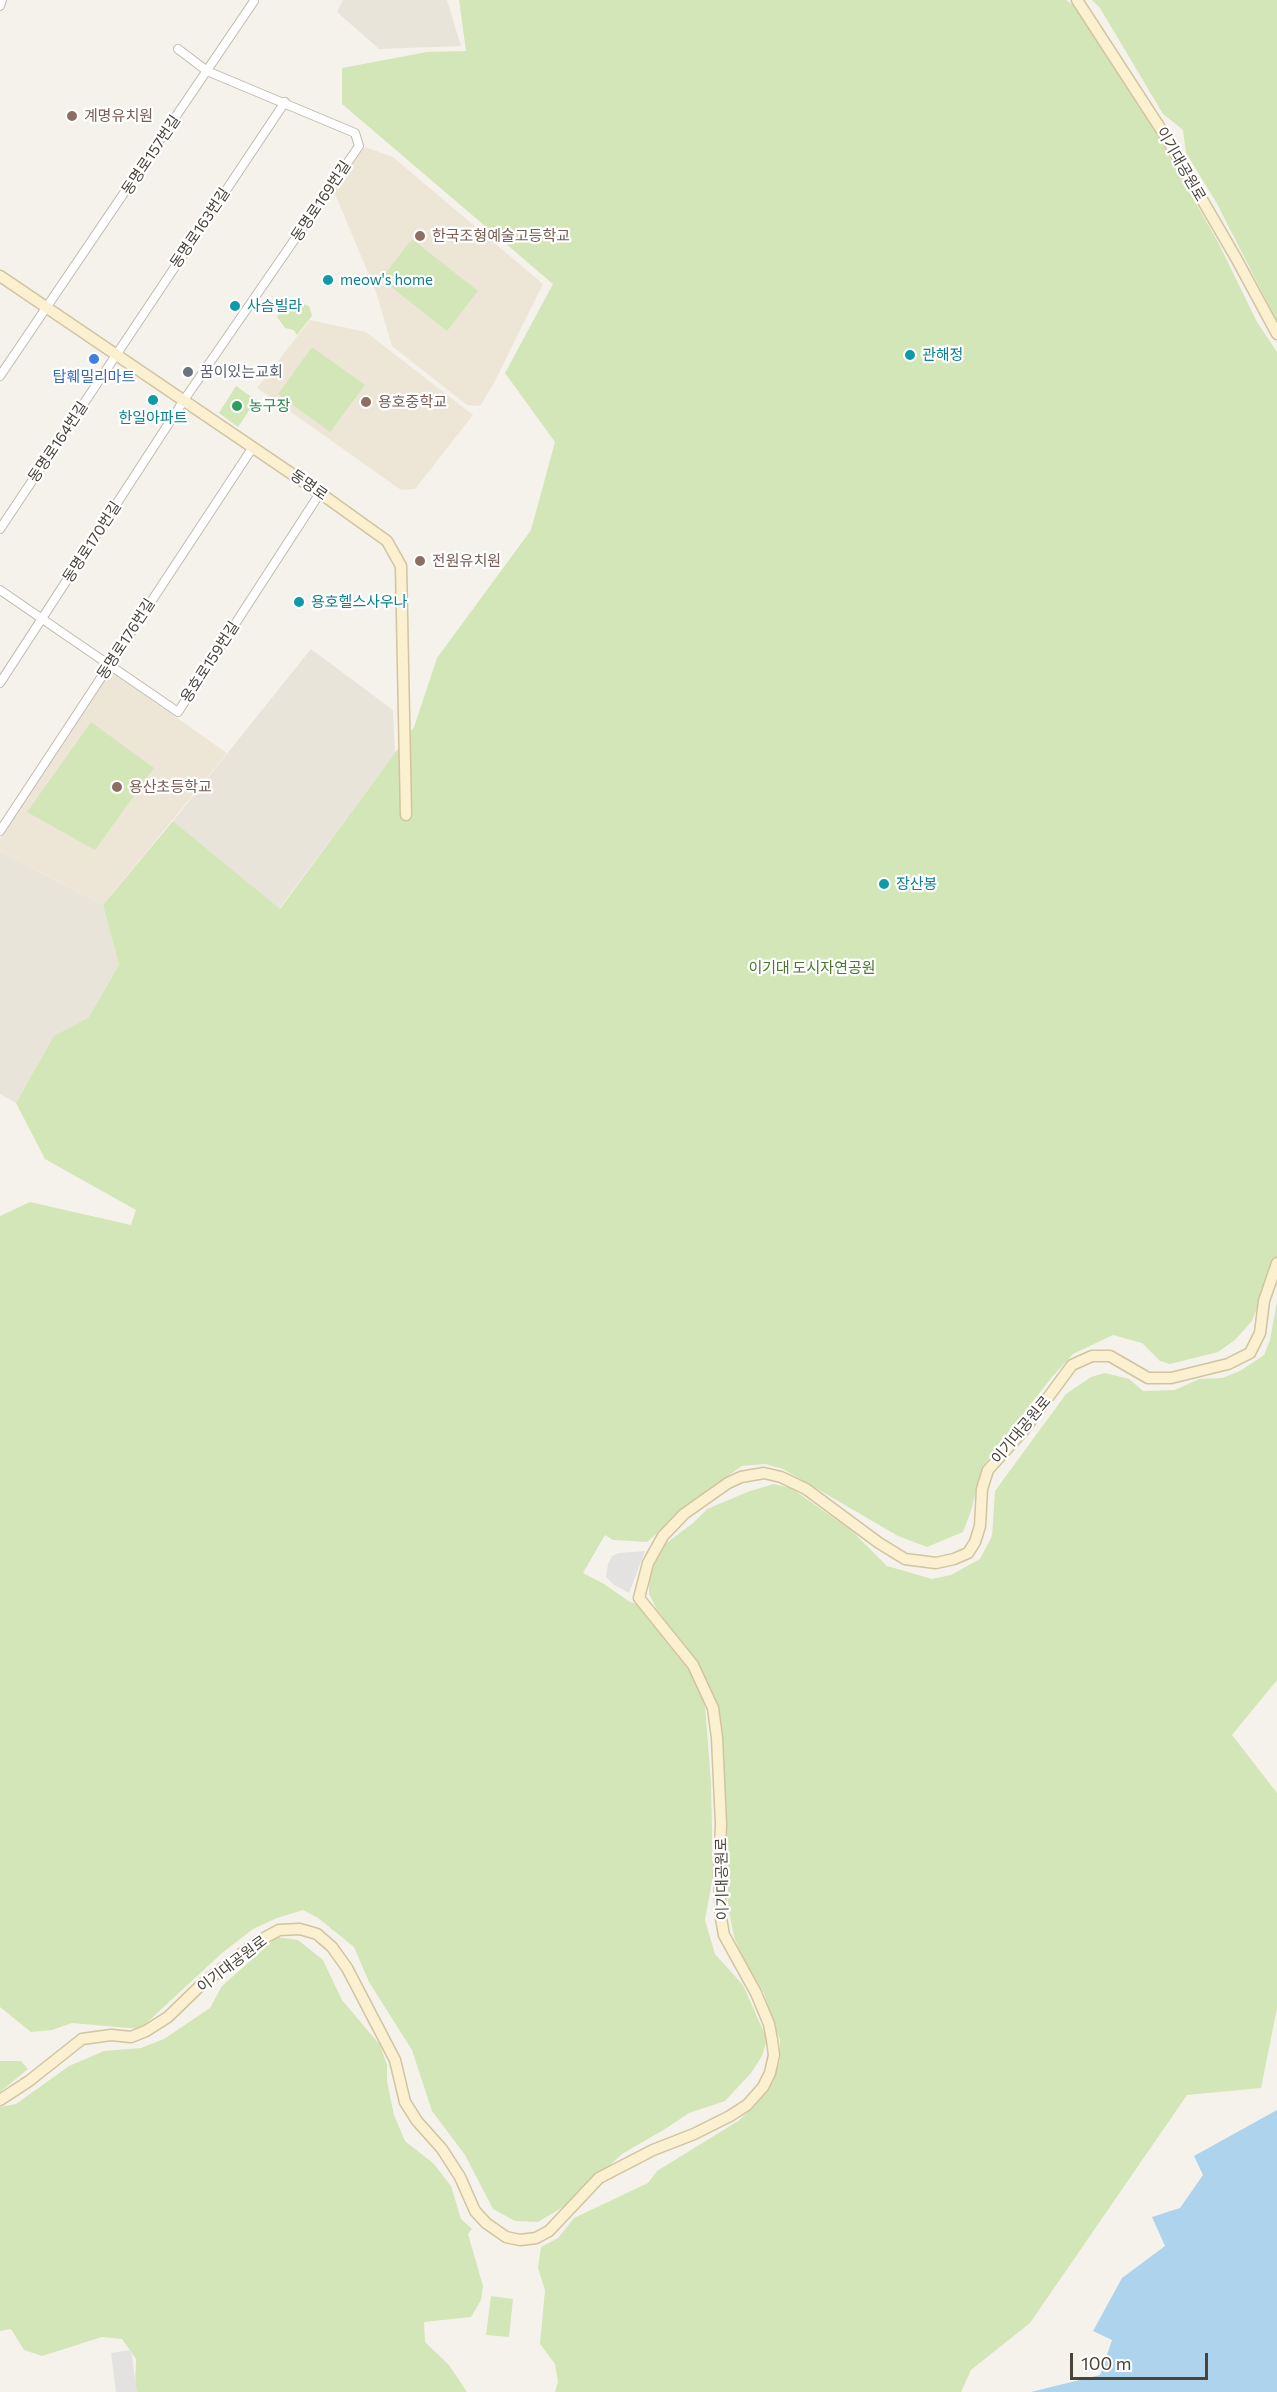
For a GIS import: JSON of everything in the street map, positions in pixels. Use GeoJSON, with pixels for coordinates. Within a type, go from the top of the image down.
{"type":"FeatureCollection","features":[{"type":"Feature","properties":{"kind":"street"},"geometry":{"type":"LineString","coordinates":[[0,6],[2,0]]}},
{"type":"Feature","properties":{"kind":"street","name":"이기대공원로"},"geometry":{"type":"LineString","coordinates":[[1077,0],[1164,134],[1277,334]]}},
{"type":"Feature","properties":{"kind":"street","name":"동명로157번길"},"geometry":{"type":"LineString","coordinates":[[0,376],[254,2]]}},
{"type":"Feature","properties":{"kind":"street","name":"동명로169번길"},"geometry":{"type":"LineString","coordinates":[[178,49],[207,71],[355,133],[359,146],[184,400]]}},
{"type":"Feature","properties":{"kind":"street","name":"동명로163번길"},"geometry":{"type":"LineString","coordinates":[[116,354],[285,102]]}},
{"type":"Feature","properties":{"kind":"street","name":"동명로"},"geometry":{"type":"LineString","coordinates":[[0,276],[253,447],[387,541],[400,566],[406,814]]}},
{"type":"Feature","properties":{"kind":"street","name":"동명로164번길"},"geometry":{"type":"LineString","coordinates":[[0,529],[116,354]]}},
{"type":"Feature","properties":{"kind":"street","name":"동명로170번길"},"geometry":{"type":"LineString","coordinates":[[0,683],[184,400]]}},
{"type":"Feature","properties":{"kind":"street","name":"동명로176번길"},"geometry":{"type":"LineString","coordinates":[[0,831],[253,447]]}},
{"type":"Feature","properties":{"kind":"street","name":"용호로159번길"},"geometry":{"type":"LineString","coordinates":[[0,590],[178,711],[320,493]]}},
{"type":"Feature","properties":{"kind":"street","name":"이기대공원로"},"geometry":{"type":"LineString","coordinates":[[0,2100],[29,2082],[82,2039],[111,2035],[131,2037],[146,2031],[168,2017],[202,1984],[257,1942],[279,1930],[300,1929],[316,1934],[337,1954],[395,2060],[405,2102],[417,2121],[442,2149],[460,2177],[475,2211],[486,2223],[506,2237],[520,2240],[536,2238],[549,2231],[599,2178],[652,2150],[694,2134],[747,2105],[763,2087],[770,2073],[774,2055],[772,2040],[769,2024],[756,1994],[724,1935],[718,1874],[721,1824],[717,1738],[713,1708],[693,1665],[639,1598],[648,1563],[663,1536],[684,1514],[728,1483],[741,1477],[764,1473],[781,1477],[806,1490],[905,1559],[936,1563],[968,1553],[975,1542],[980,1526],[982,1489],[988,1470],[1024,1430],[1072,1365],[1092,1356],[1110,1356],[1148,1378],[1172,1378],[1228,1364],[1250,1353],[1260,1333],[1264,1302],[1277,1263]]}},
{"type":"Feature","properties":{"kind":"shaded area"},"geometry":{"type":"Polygon","coordinates":[[[343,0],[447,0],[461,46],[379,49],[337,12],[343,0]]]}},
{"type":"Feature","properties":{"kind":"shaded area","name":"한국조형예술고등학교"},"geometry":{"type":"Polygon","coordinates":[[[365,147],[393,157],[543,284],[494,383],[480,406],[467,405],[392,346],[376,292],[333,189],[365,147]]]}},
{"type":"Feature","properties":{"kind":"shaded area","name":"용호중학교"},"geometry":{"type":"Polygon","coordinates":[[[310,320],[366,332],[473,415],[415,489],[401,490],[257,388],[310,320]]]}},
{"type":"Feature","properties":{"kind":"shaded area"},"geometry":{"type":"Polygon","coordinates":[[[311,649],[393,710],[395,753],[279,909],[173,821],[311,649]]]}},
{"type":"Feature","properties":{"kind":"shaded area","name":"용산초등학교"},"geometry":{"type":"Polygon","coordinates":[[[110,671],[227,753],[103,905],[0,851],[0,839],[110,671]]]}},
{"type":"Feature","properties":{"kind":"shaded area"},"geometry":{"type":"Polygon","coordinates":[[[0,851],[103,905],[119,965],[88,1018],[54,1037],[16,1103],[0,1094],[0,851]]]}},
{"type":"Feature","properties":{"kind":"shaded area"},"geometry":{"type":"Polygon","coordinates":[[[645,1551],[629,1593],[614,1585],[606,1577],[612,1556],[619,1553],[645,1551]]]}},
{"type":"Feature","properties":{"kind":"shaded area"},"geometry":{"type":"Polygon","coordinates":[[[131,2350],[137,2392],[116,2392],[111,2353],[131,2350]]]}},
{"type":"Feature","properties":{"kind":"green space","name":"이기대 도시자연공원"},"geometry":{"type":"Polygon","coordinates":[[[459,0],[1066,0],[1077,8],[1127,82],[1218,242],[1257,322],[1277,352],[1277,1256],[1252,1321],[1235,1340],[1218,1352],[1170,1364],[1160,1361],[1142,1343],[1113,1335],[1073,1354],[1052,1377],[982,1467],[963,1532],[927,1547],[898,1536],[783,1469],[765,1464],[742,1466],[701,1495],[647,1542],[613,1540],[605,1535],[583,1573],[630,1602],[640,1605],[646,1617],[676,1650],[693,1677],[705,1705],[711,1783],[713,1876],[705,1920],[715,1954],[743,1985],[767,2039],[762,2056],[751,2073],[725,2101],[689,2113],[622,2154],[566,2205],[538,2222],[515,2221],[493,2209],[465,2155],[432,2111],[412,2050],[369,1982],[354,1947],[318,1918],[303,1910],[253,1929],[222,1953],[140,2029],[72,2023],[52,2030],[31,2032],[0,2007],[0,1216],[30,1202],[131,1225],[136,1210],[45,1159],[16,1103],[54,1036],[88,1018],[119,965],[103,905],[173,821],[280,909],[414,727],[437,658],[531,530],[555,442],[505,373],[553,284],[342,104],[342,68],[427,52],[466,51],[459,0]]]}},
{"type":"Feature","properties":{"kind":"green space"},"geometry":{"type":"Polygon","coordinates":[[[1092,0],[1277,0],[1277,321],[1216,202],[1186,153],[1183,130],[1163,114],[1100,8],[1092,0]]]}},
{"type":"Feature","properties":{"kind":"green space"},"geometry":{"type":"Polygon","coordinates":[[[412,239],[478,291],[447,331],[381,279],[412,239]]]}},
{"type":"Feature","properties":{"kind":"green space"},"geometry":{"type":"Polygon","coordinates":[[[289,302],[291,306],[303,304],[309,306],[312,316],[297,335],[294,330],[285,328],[277,317],[279,313],[274,308],[281,303],[289,302]]]}},
{"type":"Feature","properties":{"kind":"green space"},"geometry":{"type":"Polygon","coordinates":[[[312,347],[365,385],[330,432],[278,394],[312,347]]]}},
{"type":"Feature","properties":{"kind":"green space","name":"농구장"},"geometry":{"type":"Polygon","coordinates":[[[236,386],[256,400],[238,427],[219,413],[236,386]]]}},
{"type":"Feature","properties":{"kind":"green space"},"geometry":{"type":"Polygon","coordinates":[[[91,722],[154,768],[95,850],[27,812],[91,722]]]}},
{"type":"Feature","properties":{"kind":"green space"},"geometry":{"type":"Polygon","coordinates":[[[1277,1301],[1277,1680],[1232,1735],[1277,1793],[1277,2008],[1261,2088],[1187,2095],[1030,2323],[971,2370],[961,2392],[555,2392],[558,2382],[555,2364],[540,2344],[545,2290],[538,2268],[541,2247],[558,2238],[574,2218],[648,2183],[657,2171],[738,2121],[755,2106],[773,2082],[780,2061],[780,2040],[764,1993],[744,1960],[734,1937],[728,1906],[722,1733],[709,1684],[694,1659],[657,1610],[649,1594],[649,1578],[659,1551],[707,1509],[750,1491],[774,1484],[791,1488],[852,1531],[887,1566],[932,1579],[951,1575],[980,1559],[992,1536],[995,1491],[1066,1394],[1091,1377],[1105,1373],[1129,1379],[1143,1391],[1175,1390],[1199,1379],[1222,1378],[1240,1371],[1264,1355],[1270,1340],[1277,1301]]]}},
{"type":"Feature","properties":{"kind":"green space"},"geometry":{"type":"Polygon","coordinates":[[[277,1937],[298,1940],[323,1960],[342,2000],[380,2045],[387,2065],[387,2081],[394,2115],[405,2141],[433,2163],[451,2186],[461,2219],[472,2229],[468,2234],[483,2286],[481,2300],[471,2317],[424,2322],[425,2342],[449,2365],[467,2392],[135,2392],[136,2359],[122,2339],[102,2337],[42,2356],[24,2350],[11,2329],[0,2331],[0,2107],[16,2104],[69,2066],[104,2051],[141,2048],[164,2039],[210,2008],[222,1986],[277,1937]]]}},
{"type":"Feature","properties":{"kind":"green space"},"geometry":{"type":"Polygon","coordinates":[[[0,2061],[21,2061],[28,2069],[0,2092],[0,2061]]]}},
{"type":"Feature","properties":{"kind":"green space"},"geometry":{"type":"Polygon","coordinates":[[[491,2296],[513,2299],[509,2337],[486,2335],[491,2296]]]}},
{"type":"Feature","properties":{"kind":"water"},"geometry":{"type":"Polygon","coordinates":[[[1277,2110],[1277,2392],[1031,2392],[1100,2375],[1112,2340],[1093,2331],[1122,2278],[1165,2246],[1152,2217],[1180,2208],[1203,2175],[1194,2156],[1277,2110]]]}},
{"type":"Feature","properties":{"kind":"place","name":"계명유치원"},"geometry":{"type":"Point","coordinates":[72,116]}},
{"type":"Feature","properties":{"kind":"place","name":"한국조형예술고등학교"},"geometry":{"type":"Point","coordinates":[420,236]}},
{"type":"Feature","properties":{"kind":"place","name":"meow's home"},"geometry":{"type":"Point","coordinates":[328,280]}},
{"type":"Feature","properties":{"kind":"place","name":"사슴빌라"},"geometry":{"type":"Point","coordinates":[235,306]}},
{"type":"Feature","properties":{"kind":"place","name":"관해정"},"geometry":{"type":"Point","coordinates":[910,355]}},
{"type":"Feature","properties":{"kind":"place","name":"탑훼밀리마트"},"geometry":{"type":"Point","coordinates":[94,359]}},
{"type":"Feature","properties":{"kind":"place","name":"꿈이있는교회"},"geometry":{"type":"Point","coordinates":[188,372]}},
{"type":"Feature","properties":{"kind":"place","name":"한일아파트"},"geometry":{"type":"Point","coordinates":[153,400]}},
{"type":"Feature","properties":{"kind":"place","name":"용호중학교"},"geometry":{"type":"Point","coordinates":[366,402]}},
{"type":"Feature","properties":{"kind":"place","name":"농구장"},"geometry":{"type":"Point","coordinates":[237,406]}},
{"type":"Feature","properties":{"kind":"place","name":"전원유치원"},"geometry":{"type":"Point","coordinates":[420,561]}},
{"type":"Feature","properties":{"kind":"place","name":"용호헬스사우나"},"geometry":{"type":"Point","coordinates":[299,602]}},
{"type":"Feature","properties":{"kind":"place","name":"용산초등학교"},"geometry":{"type":"Point","coordinates":[117,787]}},
{"type":"Feature","properties":{"kind":"place","name":"장산봉"},"geometry":{"type":"Point","coordinates":[884,884]}}]}
